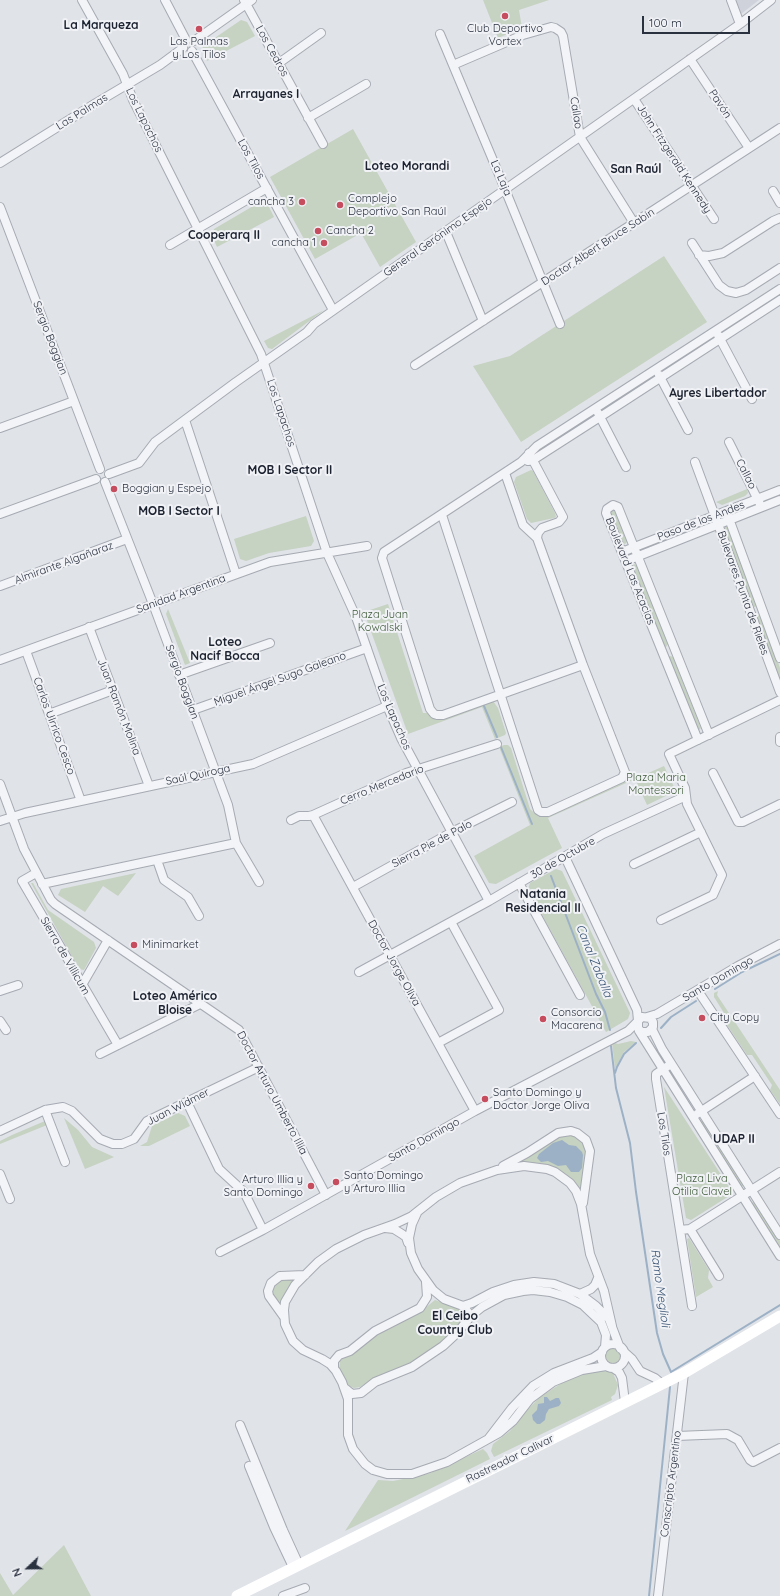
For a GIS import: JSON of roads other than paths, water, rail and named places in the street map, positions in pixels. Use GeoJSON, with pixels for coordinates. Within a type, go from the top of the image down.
{"type":"FeatureCollection","features":[{"type":"Feature","properties":{"kind":"main road","name":"Rastreador Calivar"},"geometry":{"type":"LineString","coordinates":[[241,1595],[296,1566],[684,1373],[780,1316]]}},
{"type":"Feature","properties":{"kind":"street","name":"Los Lapachos"},"geometry":{"type":"LineString","coordinates":[[82,0],[123,74],[264,362],[327,553],[356,617],[387,706],[401,738],[489,901]]}},
{"type":"Feature","properties":{"kind":"street"},"geometry":{"type":"LineString","coordinates":[[165,0],[195,47],[188,50]]}},
{"type":"Feature","properties":{"kind":"street"},"geometry":{"type":"LineString","coordinates":[[731,0],[740,24]]}},
{"type":"Feature","properties":{"kind":"street","name":"General Gerónimo Espejo"},"geometry":{"type":"LineString","coordinates":[[109,474],[139,463],[155,442],[307,332],[314,324],[506,190],[740,24],[771,0]]}},
{"type":"Feature","properties":{"kind":"street"},"geometry":{"type":"LineString","coordinates":[[190,41],[248,1]]}},
{"type":"Feature","properties":{"kind":"street","name":"Los Cedros"},"geometry":{"type":"LineString","coordinates":[[248,1],[279,63],[323,144]]}},
{"type":"Feature","properties":{"kind":"street","name":"Callao"},"geometry":{"type":"LineString","coordinates":[[453,65],[523,35],[551,28],[558,29],[563,36],[580,137],[634,223]]}},
{"type":"Feature","properties":{"kind":"street"},"geometry":{"type":"LineString","coordinates":[[279,63],[321,33]]}},
{"type":"Feature","properties":{"kind":"street","name":"La Laja"},"geometry":{"type":"LineString","coordinates":[[440,34],[506,190],[560,324]]}},
{"type":"Feature","properties":{"kind":"street","name":"Las Palmas"},"geometry":{"type":"LineString","coordinates":[[0,163],[127,84],[188,50]]}},
{"type":"Feature","properties":{"kind":"street","name":"Los Tilos"},"geometry":{"type":"LineString","coordinates":[[188,50],[267,188],[334,310]]}},
{"type":"Feature","properties":{"kind":"street","name":"Pavón"},"geometry":{"type":"LineString","coordinates":[[690,59],[749,148]]}},
{"type":"Feature","properties":{"kind":"street"},"geometry":{"type":"LineString","coordinates":[[308,118],[366,84]]}},
{"type":"Feature","properties":{"kind":"street","name":"John Fitzgerald Kennedy"},"geometry":{"type":"LineString","coordinates":[[634,99],[714,219]]}},
{"type":"Feature","properties":{"kind":"street","name":"Doctor Albert Bruce Sabin"},"geometry":{"type":"LineString","coordinates":[[415,366],[780,128]]}},
{"type":"Feature","properties":{"kind":"street"},"geometry":{"type":"LineString","coordinates":[[170,245],[267,188]]}},
{"type":"Feature","properties":{"kind":"street"},"geometry":{"type":"LineString","coordinates":[[773,191],[780,203]]}},
{"type":"Feature","properties":{"kind":"street","name":"Sergio Boggian"},"geometry":{"type":"LineString","coordinates":[[0,207],[100,469]]}},
{"type":"Feature","properties":{"kind":"street"},"geometry":{"type":"LineString","coordinates":[[699,255],[709,256],[723,253],[780,218]]}},
{"type":"Feature","properties":{"kind":"street"},"geometry":{"type":"LineString","coordinates":[[446,232],[483,321]]}},
{"type":"Feature","properties":{"kind":"street"},"geometry":{"type":"LineString","coordinates":[[692,243],[719,285],[723,289],[732,292],[746,290],[780,268]]}},
{"type":"Feature","properties":{"kind":"street"},"geometry":{"type":"LineString","coordinates":[[531,457],[537,446],[778,290],[780,300],[600,417],[531,457],[521,462],[384,552],[382,558],[430,709],[437,715],[443,715],[583,665]]}},
{"type":"Feature","properties":{"kind":"street"},"geometry":{"type":"LineString","coordinates":[[715,330],[752,399]]}},
{"type":"Feature","properties":{"kind":"street"},"geometry":{"type":"LineString","coordinates":[[656,370],[688,430]]}},
{"type":"Feature","properties":{"kind":"street"},"geometry":{"type":"LineString","coordinates":[[0,428],[74,401]]}},
{"type":"Feature","properties":{"kind":"street"},"geometry":{"type":"LineString","coordinates":[[596,409],[626,467]]}},
{"type":"Feature","properties":{"kind":"street"},"geometry":{"type":"LineString","coordinates":[[185,420],[236,574]]}},
{"type":"Feature","properties":{"kind":"street","name":"Callao"},"geometry":{"type":"LineString","coordinates":[[729,442],[761,507]]}},
{"type":"Feature","properties":{"kind":"street"},"geometry":{"type":"LineString","coordinates":[[531,457],[563,517],[559,522],[542,528],[538,533],[537,538]]}},
{"type":"Feature","properties":{"kind":"street","name":"Bulevares Punta de Rieles"},"geometry":{"type":"LineString","coordinates":[[695,462],[780,692]]}},
{"type":"Feature","properties":{"kind":"street"},"geometry":{"type":"LineString","coordinates":[[100,469],[106,469],[109,474],[108,480],[105,482],[100,483],[96,478],[96,473],[100,469]]}},
{"type":"Feature","properties":{"kind":"street"},"geometry":{"type":"LineString","coordinates":[[442,515],[536,807],[541,812],[548,812],[622,778],[625,774],[583,665],[537,538],[523,525],[505,473]]}},
{"type":"Feature","properties":{"kind":"street"},"geometry":{"type":"LineString","coordinates":[[0,514],[96,478]]}},
{"type":"Feature","properties":{"kind":"street","name":"Sergio Boggian"},"geometry":{"type":"LineString","coordinates":[[105,482],[153,604],[228,805],[236,843],[259,882]]}},
{"type":"Feature","properties":{"kind":"street","name":"Paso de los Andes"},"geometry":{"type":"LineString","coordinates":[[622,552],[780,490]]}},
{"type":"Feature","properties":{"kind":"street","name":"Paso de los Andes"},"geometry":{"type":"LineString","coordinates":[[626,561],[780,500]]}},
{"type":"Feature","properties":{"kind":"street","name":"Boulevard Las Acacias"},"geometry":{"type":"LineString","coordinates":[[698,740],[606,513],[607,509],[612,505],[618,507],[709,735]]}},
{"type":"Feature","properties":{"kind":"street","name":"Bulevares Punta de Rieles"},"geometry":{"type":"LineString","coordinates":[[726,511],[780,658]]}},
{"type":"Feature","properties":{"kind":"street","name":"Almirante Algañaraz"},"geometry":{"type":"LineString","coordinates":[[0,586],[128,539]]}},
{"type":"Feature","properties":{"kind":"street","name":"Sanidad Argentina"},"geometry":{"type":"LineString","coordinates":[[0,660],[270,562],[367,546]]}},
{"type":"Feature","properties":{"kind":"street"},"geometry":{"type":"LineString","coordinates":[[752,615],[762,610]]}},
{"type":"Feature","properties":{"kind":"street","name":"Juan Ramón Molina"},"geometry":{"type":"LineString","coordinates":[[89,627],[149,786]]}},
{"type":"Feature","properties":{"kind":"street"},"geometry":{"type":"LineString","coordinates":[[179,675],[270,643]]}},
{"type":"Feature","properties":{"kind":"street","name":"Miguel Ángel Sugo Galeano"},"geometry":{"type":"LineString","coordinates":[[193,710],[367,648]]}},
{"type":"Feature","properties":{"kind":"street"},"geometry":{"type":"LineString","coordinates":[[662,653],[674,648]]}},
{"type":"Feature","properties":{"kind":"street","name":"Carlos Ulrrico Cesco"},"geometry":{"type":"LineString","coordinates":[[26,651],[81,801]]}},
{"type":"Feature","properties":{"kind":"street"},"geometry":{"type":"LineString","coordinates":[[50,714],[113,690]]}},
{"type":"Feature","properties":{"kind":"street"},"geometry":{"type":"LineString","coordinates":[[661,920],[713,895],[722,875],[687,804],[685,788],[669,754],[780,700]]}},
{"type":"Feature","properties":{"kind":"street","name":"Saúl Quiroga"},"geometry":{"type":"LineString","coordinates":[[0,821],[25,813],[253,764],[387,706]]}},
{"type":"Feature","properties":{"kind":"street"},"geometry":{"type":"LineString","coordinates":[[780,737],[780,742]]}},
{"type":"Feature","properties":{"kind":"street","name":"Cerro Mercedario"},"geometry":{"type":"LineString","coordinates":[[291,820],[299,816],[313,815],[406,773],[498,744]]}},
{"type":"Feature","properties":{"kind":"street"},"geometry":{"type":"LineString","coordinates":[[713,773],[738,822],[743,822],[780,804]]}},
{"type":"Feature","properties":{"kind":"street","name":"Doctor Arturo Umberto Illia"},"geometry":{"type":"LineString","coordinates":[[0,784],[24,849],[42,884],[55,904],[239,1030],[326,1195]]}},
{"type":"Feature","properties":{"kind":"street","name":"30 de Octubre"},"geometry":{"type":"LineString","coordinates":[[359,972],[489,901],[603,834],[686,796]]}},
{"type":"Feature","properties":{"kind":"street","name":"Sierra Pie de Palo"},"geometry":{"type":"LineString","coordinates":[[353,887],[452,832],[512,802]]}},
{"type":"Feature","properties":{"kind":"street","name":"Doctor Jorge Oliva"},"geometry":{"type":"LineString","coordinates":[[313,815],[475,1111]]}},
{"type":"Feature","properties":{"kind":"street"},"geometry":{"type":"LineString","coordinates":[[634,864],[701,832]]}},
{"type":"Feature","properties":{"kind":"street"},"geometry":{"type":"LineString","coordinates":[[42,884],[236,843]]}},
{"type":"Feature","properties":{"kind":"street"},"geometry":{"type":"LineString","coordinates":[[565,856],[663,1069],[780,1256]]}},
{"type":"Feature","properties":{"kind":"street"},"geometry":{"type":"LineString","coordinates":[[157,860],[164,880],[188,897],[199,916]]}},
{"type":"Feature","properties":{"kind":"street","name":"Sierra de Villicum"},"geometry":{"type":"LineString","coordinates":[[36,873],[22,881],[118,1045]]}},
{"type":"Feature","properties":{"kind":"street"},"geometry":{"type":"LineString","coordinates":[[519,883],[580,995]]}},
{"type":"Feature","properties":{"kind":"street"},"geometry":{"type":"LineString","coordinates":[[438,1043],[499,1010],[450,922]]}},
{"type":"Feature","properties":{"kind":"street"},"geometry":{"type":"LineString","coordinates":[[82,985],[108,940]]}},
{"type":"Feature","properties":{"kind":"street","name":"Santo Domingo"},"geometry":{"type":"LineString","coordinates":[[220,1252],[263,1230],[475,1111],[628,1031],[738,966],[780,944]]}},
{"type":"Feature","properties":{"kind":"street"},"geometry":{"type":"LineString","coordinates":[[0,991],[18,985]]}},
{"type":"Feature","properties":{"kind":"street"},"geometry":{"type":"LineString","coordinates":[[698,991],[780,1114]]}},
{"type":"Feature","properties":{"kind":"street"},"geometry":{"type":"LineString","coordinates":[[100,1054],[200,1004]]}},
{"type":"Feature","properties":{"kind":"street"},"geometry":{"type":"LineString","coordinates":[[641,1023],[646,1033],[653,1027],[657,1014]]}},
{"type":"Feature","properties":{"kind":"street"},"geometry":{"type":"LineString","coordinates":[[641,1023],[652,1020],[653,1027],[671,1064],[780,1235]]}},
{"type":"Feature","properties":{"kind":"street"},"geometry":{"type":"LineString","coordinates":[[0,1022],[6,1030]]}},
{"type":"Feature","properties":{"kind":"street"},"geometry":{"type":"LineString","coordinates":[[663,1069],[671,1064]]}},
{"type":"Feature","properties":{"kind":"street","name":"Juan Widmer"},"geometry":{"type":"LineString","coordinates":[[0,1131],[46,1110],[58,1107],[68,1108],[97,1136],[107,1142],[118,1145],[134,1139],[147,1121],[259,1067]]}},
{"type":"Feature","properties":{"kind":"street","name":"Los Tilos"},"geometry":{"type":"LineString","coordinates":[[663,1069],[656,1074],[656,1079],[692,1306]]}},
{"type":"Feature","properties":{"kind":"street"},"geometry":{"type":"LineString","coordinates":[[693,1116],[755,1076]]}},
{"type":"Feature","properties":{"kind":"street"},"geometry":{"type":"LineString","coordinates":[[187,1102],[219,1169],[244,1192],[263,1230]]}},
{"type":"Feature","properties":{"kind":"street"},"geometry":{"type":"LineString","coordinates":[[46,1110],[65,1162]]}},
{"type":"Feature","properties":{"kind":"street"},"geometry":{"type":"LineString","coordinates":[[497,1170],[528,1153],[558,1132],[571,1131],[577,1133],[586,1140],[590,1151],[583,1210],[586,1240],[598,1278],[604,1291],[612,1326]]}},
{"type":"Feature","properties":{"kind":"street"},"geometry":{"type":"LineString","coordinates":[[463,1306],[503,1288],[525,1283],[554,1284],[580,1294],[590,1300],[603,1312],[612,1326],[624,1354],[623,1362],[620,1365],[610,1367],[582,1370],[553,1382],[530,1399],[504,1429],[484,1442],[447,1462],[421,1472],[403,1474],[387,1474],[373,1470],[365,1464],[353,1449],[348,1435],[348,1399],[346,1389],[334,1368],[318,1357],[303,1350],[293,1341],[287,1331],[284,1310],[288,1296],[295,1285],[318,1262],[340,1246],[417,1213],[449,1189],[474,1177],[497,1170],[524,1166],[547,1169],[555,1172],[570,1183],[576,1191],[583,1210]]}},
{"type":"Feature","properties":{"kind":"street"},"geometry":{"type":"LineString","coordinates":[[680,1230],[690,1229],[780,1172]]}},
{"type":"Feature","properties":{"kind":"street"},"geometry":{"type":"LineString","coordinates":[[0,1174],[10,1199]]}},
{"type":"Feature","properties":{"kind":"street"},"geometry":{"type":"LineString","coordinates":[[409,1246],[410,1232],[417,1213]]}},
{"type":"Feature","properties":{"kind":"street"},"geometry":{"type":"LineString","coordinates":[[385,1228],[394,1229],[406,1237],[414,1261],[426,1282],[438,1295],[463,1306],[471,1316]]}},
{"type":"Feature","properties":{"kind":"street"},"geometry":{"type":"LineString","coordinates":[[690,1229],[719,1276]]}},
{"type":"Feature","properties":{"kind":"street"},"geometry":{"type":"LineString","coordinates":[[284,1318],[269,1296],[268,1291],[271,1283],[280,1276],[305,1275]]}},
{"type":"Feature","properties":{"kind":"street"},"geometry":{"type":"LineString","coordinates":[[580,1294],[591,1289],[595,1285],[598,1278]]}},
{"type":"Feature","properties":{"kind":"street"},"geometry":{"type":"LineString","coordinates":[[426,1282],[426,1301]]}},
{"type":"Feature","properties":{"kind":"street"},"geometry":{"type":"LineString","coordinates":[[348,1411],[354,1400],[361,1392],[375,1382],[412,1367],[427,1358],[449,1341],[471,1316],[482,1307],[504,1296],[533,1290],[550,1292],[575,1301],[583,1305],[601,1322],[604,1328],[606,1341],[601,1360],[619,1372],[622,1378],[625,1402]]}},
{"type":"Feature","properties":{"kind":"street"},"geometry":{"type":"LineString","coordinates":[[318,1357],[339,1355],[350,1350],[382,1327],[416,1311],[434,1295],[438,1295]]}},
{"type":"Feature","properties":{"kind":"street"},"geometry":{"type":"LineString","coordinates":[[484,1442],[512,1408],[533,1386],[554,1373],[593,1358],[614,1344],[622,1349],[632,1359],[640,1372],[655,1378],[662,1384]]}},
{"type":"Feature","properties":{"kind":"street"},"geometry":{"type":"LineString","coordinates":[[334,1368],[334,1361],[339,1355]]}},
{"type":"Feature","properties":{"kind":"street","name":"Conscripto Argentino"},"geometry":{"type":"LineString","coordinates":[[658,1596],[684,1373]]}},
{"type":"Feature","properties":{"kind":"street"},"geometry":{"type":"LineString","coordinates":[[346,1389],[352,1394],[361,1392]]}},
{"type":"Feature","properties":{"kind":"street"},"geometry":{"type":"LineString","coordinates":[[240,1425],[296,1566]]}},
{"type":"Feature","properties":{"kind":"street"},"geometry":{"type":"LineString","coordinates":[[676,1436],[726,1434],[738,1440],[752,1462],[758,1461],[780,1448]]}},
{"type":"Feature","properties":{"kind":"street"},"geometry":{"type":"LineString","coordinates":[[249,1466],[274,1527],[296,1566]]}},
{"type":"Feature","properties":{"kind":"street"},"geometry":{"type":"LineString","coordinates":[[283,1596],[305,1588]]}},
{"type":"Feature","properties":{"kind":"water"},"geometry":{"type":"Polygon","coordinates":[[[562,1140],[569,1145],[576,1146],[582,1152],[582,1168],[579,1172],[571,1172],[566,1165],[558,1166],[548,1161],[541,1162],[537,1158],[539,1154],[553,1143],[562,1140]]]}},
{"type":"Feature","properties":{"kind":"water"},"geometry":{"type":"Polygon","coordinates":[[[544,1397],[547,1397],[550,1401],[559,1398],[561,1403],[559,1406],[549,1409],[545,1420],[540,1424],[537,1424],[533,1420],[532,1415],[537,1410],[538,1404],[544,1403],[544,1397]]]}},
{"type":"Feature","properties":{"kind":"waterway","name":"Canal Zaballa"},"geometry":{"type":"LineString","coordinates":[[484,706],[497,737]]}},
{"type":"Feature","properties":{"kind":"waterway","name":"Canal Zaballa"},"geometry":{"type":"LineString","coordinates":[[501,747],[532,824]]}},
{"type":"Feature","properties":{"kind":"waterway","name":"Canal Zaballa"},"geometry":{"type":"LineString","coordinates":[[551,876],[596,994],[605,1012],[610,1030]]}},
{"type":"Feature","properties":{"kind":"waterway","name":"Canal Zaballa"},"geometry":{"type":"LineString","coordinates":[[715,989],[742,972],[780,954]]}},
{"type":"Feature","properties":{"kind":"waterway","name":"Canal Zaballa"},"geometry":{"type":"LineString","coordinates":[[661,1028],[671,1017],[696,1001]]}},
{"type":"Feature","properties":{"kind":"waterway","name":"Canal Zaballa"},"geometry":{"type":"LineString","coordinates":[[615,1073],[624,1054],[636,1043]]}},
{"type":"Feature","properties":{"kind":"waterway","name":"Ramo Meglioli"},"geometry":{"type":"LineString","coordinates":[[611,1046],[616,1088],[630,1143],[657,1333],[663,1354],[671,1372],[780,1305]]}},
{"type":"Feature","properties":{"kind":"waterway","name":"Ramo Meglioli"},"geometry":{"type":"LineString","coordinates":[[649,1596],[670,1387]]}},
{"type":"Feature","properties":{"kind":"place","name":"Club Deportivo Vortex"},"geometry":{"type":"Point","coordinates":[505,16]}},
{"type":"Feature","properties":{"kind":"place","name":"Las Palmas y Los Tilos"},"geometry":{"type":"Point","coordinates":[199,29]}},
{"type":"Feature","properties":{"kind":"place","name":"cancha 3"},"geometry":{"type":"Point","coordinates":[302,202]}},
{"type":"Feature","properties":{"kind":"place","name":"Complejo Deportivo San Raúl"},"geometry":{"type":"Point","coordinates":[340,205]}},
{"type":"Feature","properties":{"kind":"place","name":"Cancha 2"},"geometry":{"type":"Point","coordinates":[318,231]}},
{"type":"Feature","properties":{"kind":"place","name":"cancha 1"},"geometry":{"type":"Point","coordinates":[324,243]}},
{"type":"Feature","properties":{"kind":"place","name":"Boggian y Espejo"},"geometry":{"type":"Point","coordinates":[114,489]}},
{"type":"Feature","properties":{"kind":"place","name":"Minimarket"},"geometry":{"type":"Point","coordinates":[134,945]}},
{"type":"Feature","properties":{"kind":"place","name":"City Copy"},"geometry":{"type":"Point","coordinates":[702,1018]}},
{"type":"Feature","properties":{"kind":"place","name":"Consorcio Macarena"},"geometry":{"type":"Point","coordinates":[543,1019]}},
{"type":"Feature","properties":{"kind":"place","name":"Santo Domingo y Doctor Jorge Oliva"},"geometry":{"type":"Point","coordinates":[485,1099]}},
{"type":"Feature","properties":{"kind":"place","name":"Santo Domingo y Arturo Illia"},"geometry":{"type":"Point","coordinates":[336,1182]}},
{"type":"Feature","properties":{"kind":"place","name":"Arturo Illia y Santo Domingo"},"geometry":{"type":"Point","coordinates":[311,1186]}},
{"type":"Feature","properties":{"kind":"district","name":"La Marqueza"},"geometry":{"type":"Point","coordinates":[101,25]}},
{"type":"Feature","properties":{"kind":"district","name":"Arrayanes I"},"geometry":{"type":"Point","coordinates":[266,94]}},
{"type":"Feature","properties":{"kind":"district","name":"Loteo Morandi"},"geometry":{"type":"Point","coordinates":[407,166]}},
{"type":"Feature","properties":{"kind":"district","name":"San Raúl"},"geometry":{"type":"Point","coordinates":[636,169]}},
{"type":"Feature","properties":{"kind":"district","name":"Cooperarq II"},"geometry":{"type":"Point","coordinates":[224,235]}},
{"type":"Feature","properties":{"kind":"district","name":"Ayres Libertador"},"geometry":{"type":"Point","coordinates":[718,393]}},
{"type":"Feature","properties":{"kind":"district","name":"MOB I Sector II"},"geometry":{"type":"Point","coordinates":[290,470]}},
{"type":"Feature","properties":{"kind":"district","name":"MOB I Sector I"},"geometry":{"type":"Point","coordinates":[179,511]}},
{"type":"Feature","properties":{"kind":"district","name":"Loteo Nacif Bocca"},"geometry":{"type":"Point","coordinates":[225,649]}},
{"type":"Feature","properties":{"kind":"district","name":"Natania Residencial II"},"geometry":{"type":"Point","coordinates":[543,901]}},
{"type":"Feature","properties":{"kind":"district","name":"Loteo Américo Bloise"},"geometry":{"type":"Point","coordinates":[175,1003]}},
{"type":"Feature","properties":{"kind":"district","name":"UDAP II"},"geometry":{"type":"Point","coordinates":[734,1139]}},
{"type":"Feature","properties":{"kind":"district","name":"El Ceibo Country Club"},"geometry":{"type":"Point","coordinates":[455,1323]}},
{"type":"Feature","properties":{"kind":"park label","name":"Plaza Juan Kowalski"},"geometry":{"type":"Point","coordinates":[380,621]}},
{"type":"Feature","properties":{"kind":"park label","name":"Plaza Maria Montessori"},"geometry":{"type":"Point","coordinates":[656,784]}},
{"type":"Feature","properties":{"kind":"park label","name":"Plaza Liva Otilia Clavel"},"geometry":{"type":"Point","coordinates":[702,1185]}}]}
